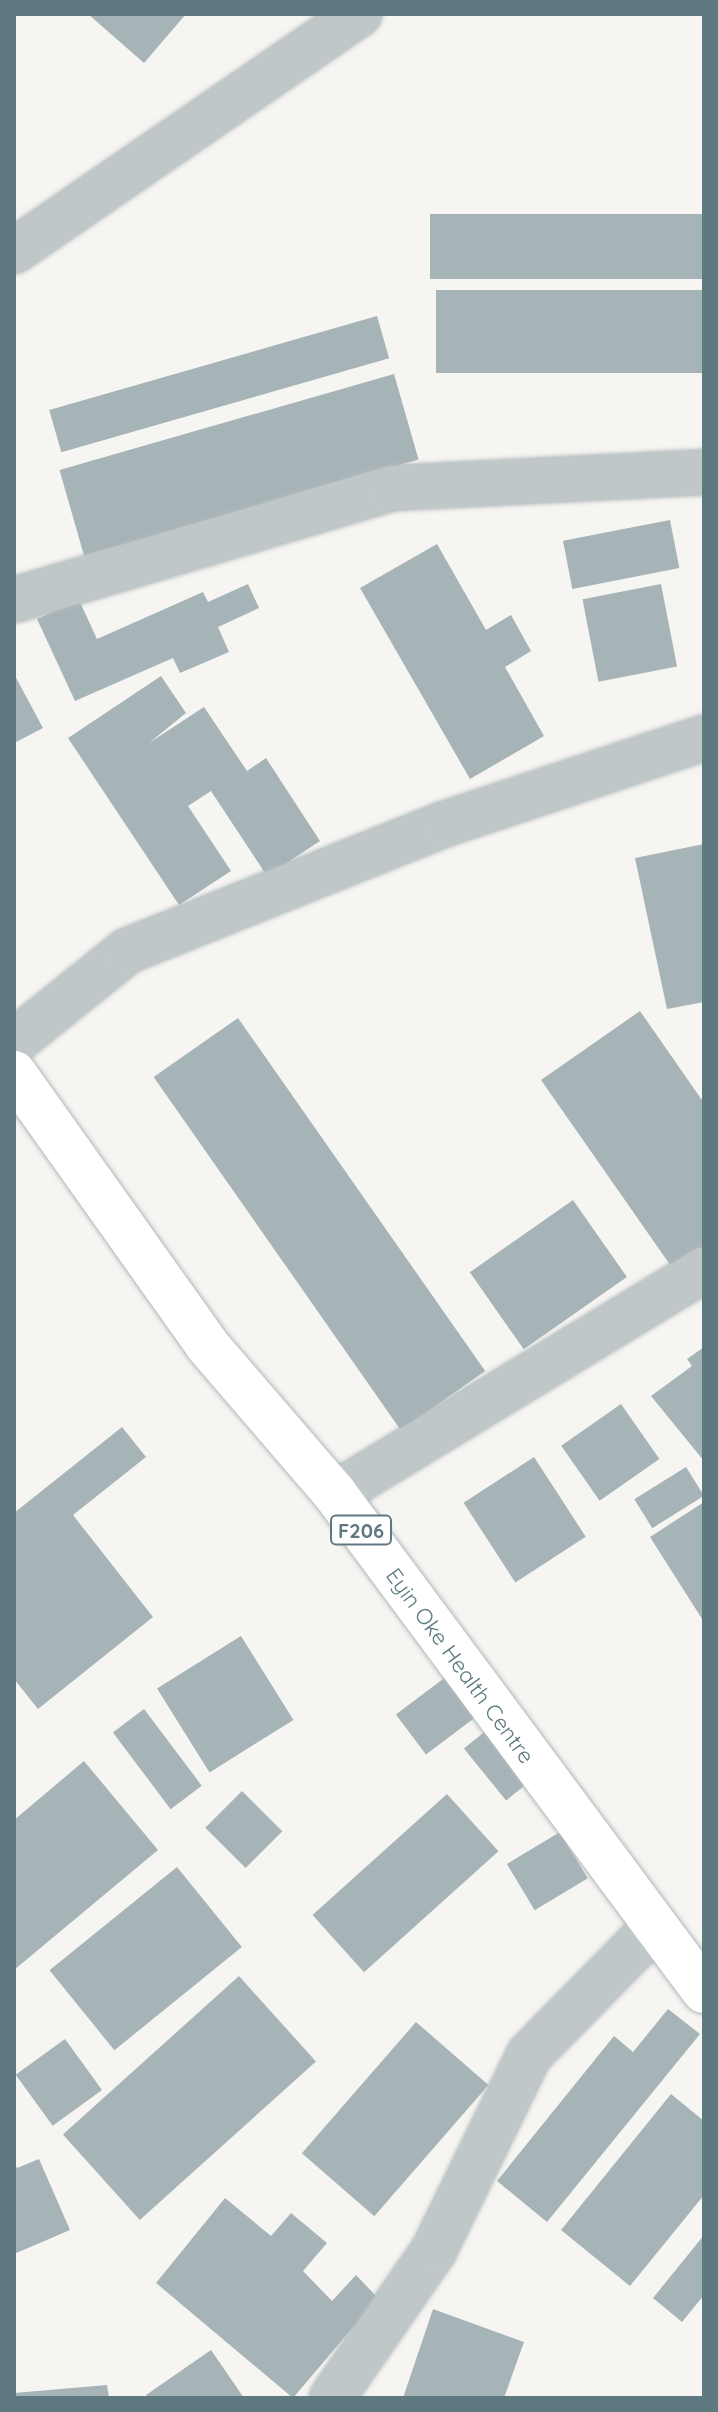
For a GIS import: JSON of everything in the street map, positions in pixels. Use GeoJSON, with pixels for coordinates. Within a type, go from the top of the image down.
{"type":"FeatureCollection","features":[{"type":"Feature","properties":{"kind":"main road","name":"Eyin Oke Health Centre"},"geometry":{"type":"LineString","coordinates":[[14,1073],[207,1345],[335,1494],[653,1929],[704,1991]]}},
{"type":"Feature","properties":{"kind":"street"},"geometry":{"type":"LineString","coordinates":[[14,251],[359,14]]}},
{"type":"Feature","properties":{"kind":"street"},"geometry":{"type":"LineString","coordinates":[[14,600],[393,488],[704,472]]}},
{"type":"Feature","properties":{"kind":"street"},"geometry":{"type":"LineString","coordinates":[[14,1042],[127,951],[445,824],[704,738]]}},
{"type":"Feature","properties":{"kind":"street"},"geometry":{"type":"LineString","coordinates":[[335,1494],[704,1270]]}},
{"type":"Feature","properties":{"kind":"street"},"geometry":{"type":"LineString","coordinates":[[332,2398],[434,2250],[529,2055],[653,1929]]}},
{"type":"Feature","properties":{"kind":"building"},"geometry":{"type":"Polygon","coordinates":[[[88,14],[186,14],[144,63],[88,14]]]}},
{"type":"Feature","properties":{"kind":"building"},"geometry":{"type":"Polygon","coordinates":[[[430,214],[704,214],[704,279],[430,279],[430,214]]]}},
{"type":"Feature","properties":{"kind":"building"},"geometry":{"type":"Polygon","coordinates":[[[436,290],[704,290],[704,373],[436,373],[436,290]]]}},
{"type":"Feature","properties":{"kind":"building"},"geometry":{"type":"Polygon","coordinates":[[[377,316],[389,358],[61,452],[49,410],[377,316]]]}},
{"type":"Feature","properties":{"kind":"building"},"geometry":{"type":"Polygon","coordinates":[[[394,374],[419,460],[84,555],[59,470],[394,374]]]}},
{"type":"Feature","properties":{"kind":"building"},"geometry":{"type":"Polygon","coordinates":[[[670,520],[679,568],[572,589],[563,541],[670,520]]]}},
{"type":"Feature","properties":{"kind":"building"},"geometry":{"type":"Polygon","coordinates":[[[437,544],[486,630],[511,615],[531,651],[505,667],[544,736],[470,779],[360,588],[437,544]]]}},
{"type":"Feature","properties":{"kind":"building"},"geometry":{"type":"Polygon","coordinates":[[[248,584],[259,608],[218,627],[229,652],[180,673],[173,658],[75,701],[37,619],[79,600],[97,639],[203,592],[208,602],[248,584]]]}},
{"type":"Feature","properties":{"kind":"building"},"geometry":{"type":"Polygon","coordinates":[[[661,584],[677,666],[598,682],[582,599],[661,584]]]}},
{"type":"Feature","properties":{"kind":"building"},"geometry":{"type":"Polygon","coordinates":[[[14,674],[43,728],[14,743],[14,674]]]}},
{"type":"Feature","properties":{"kind":"building"},"geometry":{"type":"Polygon","coordinates":[[[161,676],[186,713],[149,743],[204,707],[247,771],[266,758],[320,841],[267,876],[211,791],[188,806],[231,871],[179,905],[68,738],[161,676]]]}},
{"type":"Feature","properties":{"kind":"building"},"geometry":{"type":"Polygon","coordinates":[[[704,844],[704,1002],[667,1009],[635,858],[704,844]]]}},
{"type":"Feature","properties":{"kind":"building"},"geometry":{"type":"Polygon","coordinates":[[[640,1011],[704,1103],[704,1247],[673,1269],[541,1080],[640,1011]]]}},
{"type":"Feature","properties":{"kind":"building"},"geometry":{"type":"Polygon","coordinates":[[[238,1018],[485,1371],[401,1430],[154,1077],[238,1018]]]}},
{"type":"Feature","properties":{"kind":"building"},"geometry":{"type":"Polygon","coordinates":[[[573,1200],[627,1277],[524,1349],[470,1272],[573,1200]]]}},
{"type":"Feature","properties":{"kind":"building"},"geometry":{"type":"Polygon","coordinates":[[[704,1347],[704,1461],[651,1396],[692,1366],[687,1359],[704,1347]]]}},
{"type":"Feature","properties":{"kind":"building"},"geometry":{"type":"Polygon","coordinates":[[[621,1404],[659,1459],[600,1501],[561,1446],[621,1404]]]}},
{"type":"Feature","properties":{"kind":"building"},"geometry":{"type":"Polygon","coordinates":[[[122,1427],[146,1457],[73,1515],[153,1617],[38,1709],[14,1679],[14,1513],[122,1427]]]}},
{"type":"Feature","properties":{"kind":"building"},"geometry":{"type":"Polygon","coordinates":[[[534,1457],[586,1537],[515,1582],[464,1503],[534,1457]]]}},
{"type":"Feature","properties":{"kind":"building"},"geometry":{"type":"Polygon","coordinates":[[[686,1467],[704,1496],[652,1528],[634,1499],[686,1467]]]}},
{"type":"Feature","properties":{"kind":"building"},"geometry":{"type":"Polygon","coordinates":[[[704,1502],[704,1622],[650,1537],[704,1502]]]}},
{"type":"Feature","properties":{"kind":"building"},"geometry":{"type":"Polygon","coordinates":[[[241,1636],[293,1720],[210,1772],[157,1688],[241,1636]]]}},
{"type":"Feature","properties":{"kind":"building"},"geometry":{"type":"Polygon","coordinates":[[[447,1676],[477,1716],[426,1754],[396,1715],[447,1676]]]}},
{"type":"Feature","properties":{"kind":"building"},"geometry":{"type":"Polygon","coordinates":[[[144,1709],[202,1786],[171,1809],[113,1732],[144,1709]]]}},
{"type":"Feature","properties":{"kind":"building"},"geometry":{"type":"Polygon","coordinates":[[[488,1729],[530,1781],[506,1801],[464,1749],[488,1729]]]}},
{"type":"Feature","properties":{"kind":"building"},"geometry":{"type":"Polygon","coordinates":[[[84,1761],[158,1850],[14,1970],[14,1820],[84,1761]]]}},
{"type":"Feature","properties":{"kind":"building"},"geometry":{"type":"Polygon","coordinates":[[[242,1791],[282,1831],[246,1868],[205,1828],[242,1791]]]}},
{"type":"Feature","properties":{"kind":"building"},"geometry":{"type":"Polygon","coordinates":[[[447,1794],[499,1851],[364,1972],[312,1915],[447,1794]]]}},
{"type":"Feature","properties":{"kind":"building"},"geometry":{"type":"Polygon","coordinates":[[[560,1832],[588,1878],[535,1910],[507,1864],[560,1832]]]}},
{"type":"Feature","properties":{"kind":"building"},"geometry":{"type":"Polygon","coordinates":[[[177,1867],[242,1947],[114,2050],[50,1970],[177,1867]]]}},
{"type":"Feature","properties":{"kind":"building"},"geometry":{"type":"Polygon","coordinates":[[[239,1976],[316,2061],[140,2220],[63,2135],[239,1976]]]}},
{"type":"Feature","properties":{"kind":"building"},"geometry":{"type":"Polygon","coordinates":[[[668,2009],[700,2034],[547,2222],[497,2181],[614,2036],[633,2052],[668,2009]]]}},
{"type":"Feature","properties":{"kind":"building"},"geometry":{"type":"Polygon","coordinates":[[[416,2022],[488,2085],[374,2216],[302,2153],[416,2022]]]}},
{"type":"Feature","properties":{"kind":"building"},"geometry":{"type":"Polygon","coordinates":[[[65,2039],[102,2090],[53,2126],[16,2075],[65,2039]]]}},
{"type":"Feature","properties":{"kind":"building"},"geometry":{"type":"Polygon","coordinates":[[[671,2094],[704,2121],[704,2195],[630,2286],[561,2230],[671,2094]]]}},
{"type":"Feature","properties":{"kind":"building"},"geometry":{"type":"Polygon","coordinates":[[[39,2159],[70,2230],[14,2254],[14,2162],[17,2168],[39,2159]]]}},
{"type":"Feature","properties":{"kind":"building"},"geometry":{"type":"Polygon","coordinates":[[[225,2198],[271,2236],[291,2213],[327,2243],[303,2271],[332,2301],[356,2275],[378,2298],[293,2398],[156,2283],[225,2198]]]}},
{"type":"Feature","properties":{"kind":"building"},"geometry":{"type":"Polygon","coordinates":[[[704,2235],[704,2295],[682,2322],[653,2298],[704,2235]]]}},
{"type":"Feature","properties":{"kind":"building"},"geometry":{"type":"Polygon","coordinates":[[[433,2309],[524,2342],[504,2398],[403,2398],[433,2309]]]}},
{"type":"Feature","properties":{"kind":"building"},"geometry":{"type":"Polygon","coordinates":[[[211,2350],[244,2398],[149,2398],[146,2395],[211,2350]]]}},
{"type":"Feature","properties":{"kind":"building"},"geometry":{"type":"Polygon","coordinates":[[[107,2385],[109,2398],[14,2398],[14,2393],[107,2385]]]}}]}
